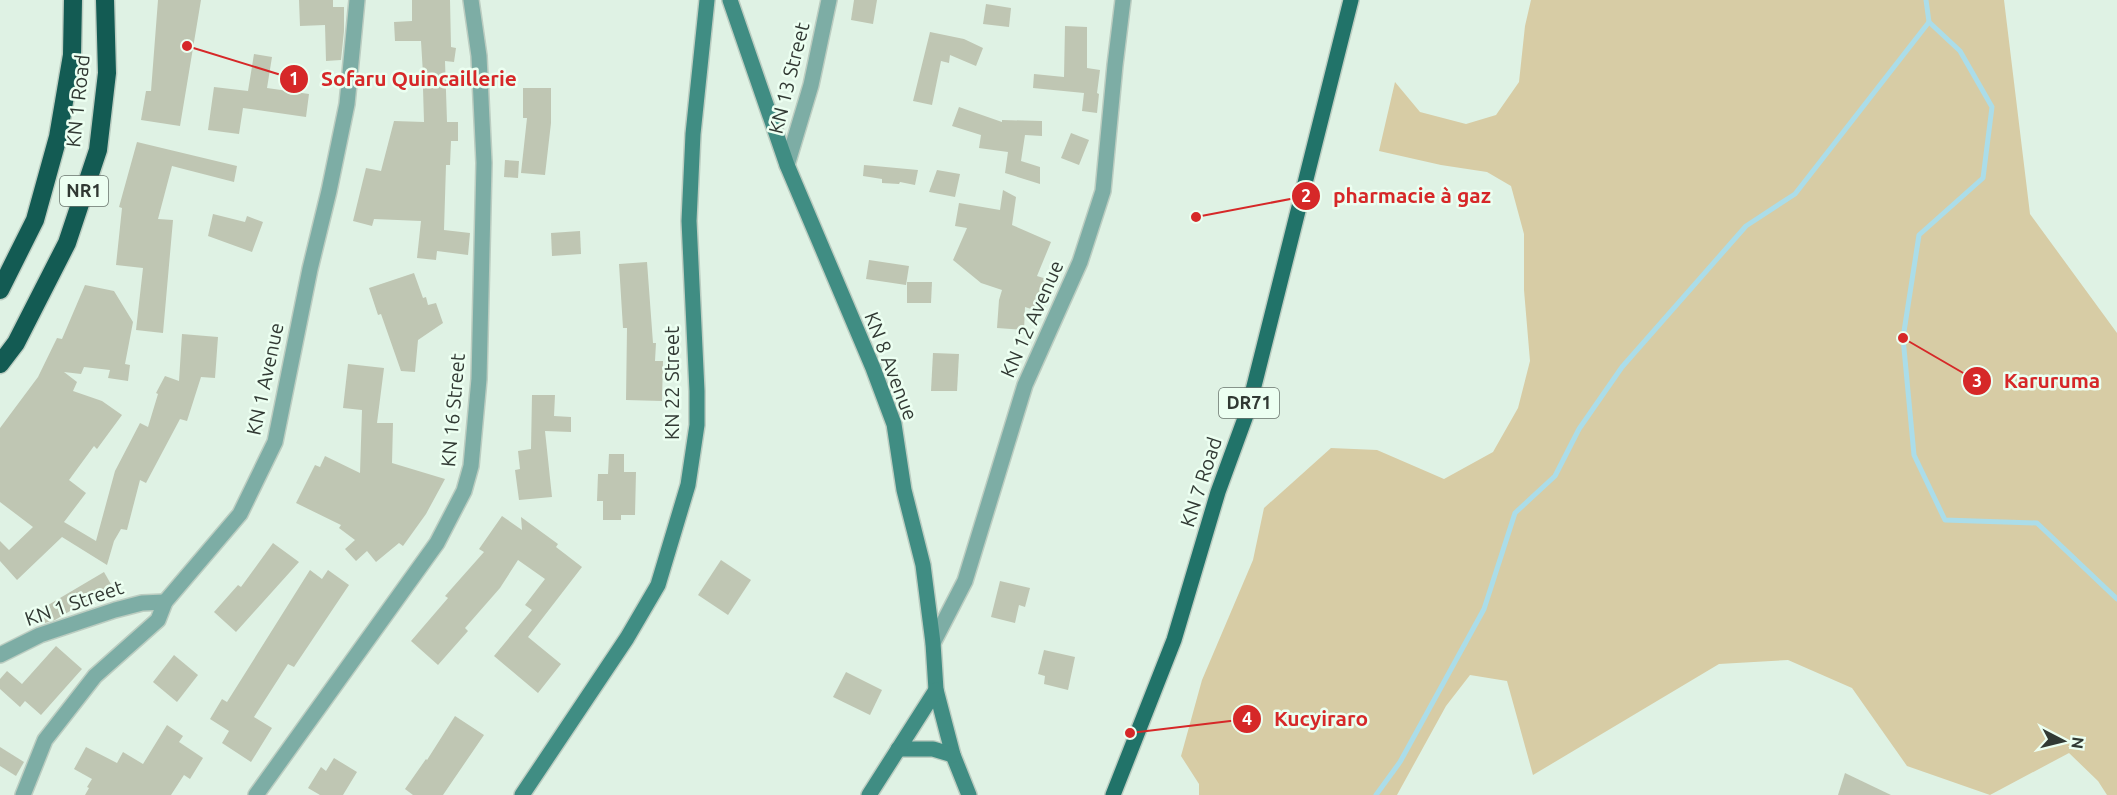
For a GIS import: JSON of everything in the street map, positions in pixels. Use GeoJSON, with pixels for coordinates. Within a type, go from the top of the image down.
{"type":"FeatureCollection","features":[{"type":"Feature","properties":{"kind":"highway","name":"KN 1 Road"},"geometry":{"type":"LineString","coordinates":[[0,290],[35,220],[58,137],[72,55],[73,0]]}},
{"type":"Feature","properties":{"kind":"highway","name":"KN 1 Road"},"geometry":{"type":"LineString","coordinates":[[0,364],[16,343],[67,243],[98,150],[107,73],[105,0]]}},
{"type":"Feature","properties":{"kind":"main road","name":"KN 7 Road"},"geometry":{"type":"LineString","coordinates":[[1113,795],[1174,640],[1218,492],[1248,410],[1350,0]]}},
{"type":"Feature","properties":{"kind":"street","name":"KN 1 Avenue"},"geometry":{"type":"LineString","coordinates":[[23,795],[45,740],[95,676],[158,620],[165,602],[240,514],[275,441],[347,104],[357,0]]}},
{"type":"Feature","properties":{"kind":"street","name":"KN 16 Street"},"geometry":{"type":"LineString","coordinates":[[256,795],[437,543],[464,491],[471,466],[479,379],[484,163],[479,56],[471,0]]}},
{"type":"Feature","properties":{"kind":"street","name":"KN 22 Street"},"geometry":{"type":"LineString","coordinates":[[522,795],[627,638],[658,585],[688,485],[697,425],[689,221],[692,145],[706,0]]}},
{"type":"Feature","properties":{"kind":"street","name":"KN 8 Avenue"},"geometry":{"type":"LineString","coordinates":[[730,0],[787,165],[873,368],[894,424],[904,489],[923,565],[933,643],[936,690],[952,754],[969,795]]}},
{"type":"Feature","properties":{"kind":"street","name":"KN 13 Street"},"geometry":{"type":"LineString","coordinates":[[787,165],[811,85],[829,0]]}},
{"type":"Feature","properties":{"kind":"street","name":"KN 12 Avenue"},"geometry":{"type":"LineString","coordinates":[[933,643],[965,581],[1025,386],[1080,262],[1102,191],[1123,0]]}},
{"type":"Feature","properties":{"kind":"street","name":"KN 1 Street"},"geometry":{"type":"LineString","coordinates":[[0,655],[40,635],[115,610],[142,603],[165,602]]}},
{"type":"Feature","properties":{"kind":"street"},"geometry":{"type":"LineString","coordinates":[[869,795],[936,690]]}},
{"type":"Feature","properties":{"kind":"street"},"geometry":{"type":"LineString","coordinates":[[897,749],[933,749],[952,754]]}},
{"type":"Feature","properties":{"kind":"shaded area"},"geometry":{"type":"Polygon","coordinates":[[[1531,0],[2004,0],[2030,214],[2117,333],[2117,795],[2107,795],[2098,781],[2069,753],[1990,795],[1907,766],[1852,688],[1788,660],[1719,664],[1533,775],[1507,681],[1470,675],[1446,706],[1397,795],[1199,795],[1199,784],[1181,756],[1202,680],[1253,560],[1264,508],[1331,448],[1377,450],[1444,479],[1493,452],[1518,408],[1530,361],[1524,290],[1524,234],[1511,186],[1487,172],[1441,165],[1379,151],[1395,82],[1420,112],[1466,124],[1496,115],[1519,82],[1525,26],[1531,0]]]}},
{"type":"Feature","properties":{"kind":"building"},"geometry":{"type":"Polygon","coordinates":[[[158,0],[201,0],[180,126],[141,120],[146,91],[151,91],[158,0]]]}},
{"type":"Feature","properties":{"kind":"building"},"geometry":{"type":"Polygon","coordinates":[[[299,0],[333,0],[333,7],[344,7],[341,60],[326,61],[325,25],[300,26],[299,0]]]}},
{"type":"Feature","properties":{"kind":"building"},"geometry":{"type":"Polygon","coordinates":[[[412,0],[450,0],[451,47],[456,48],[454,62],[445,61],[447,122],[458,122],[458,141],[451,141],[450,165],[446,165],[444,230],[470,233],[468,255],[437,251],[436,260],[417,258],[421,221],[374,219],[372,226],[353,221],[366,168],[381,171],[394,121],[424,122],[423,88],[419,88],[419,74],[423,74],[421,41],[395,41],[394,22],[412,21],[412,0]]]}},
{"type":"Feature","properties":{"kind":"building"},"geometry":{"type":"Polygon","coordinates":[[[854,0],[877,0],[873,24],[851,20],[854,0]]]}},
{"type":"Feature","properties":{"kind":"building"},"geometry":{"type":"Polygon","coordinates":[[[986,4],[1011,8],[1009,27],[983,24],[986,4]]]}},
{"type":"Feature","properties":{"kind":"building"},"geometry":{"type":"Polygon","coordinates":[[[1065,26],[1087,27],[1087,68],[1100,70],[1097,113],[1082,111],[1084,93],[1033,88],[1034,74],[1064,77],[1065,26]]]}},
{"type":"Feature","properties":{"kind":"building"},"geometry":{"type":"Polygon","coordinates":[[[930,32],[964,39],[983,48],[976,66],[950,55],[949,63],[941,61],[932,105],[913,101],[930,32]]]}},
{"type":"Feature","properties":{"kind":"building"},"geometry":{"type":"Polygon","coordinates":[[[254,54],[272,57],[267,88],[309,94],[306,117],[243,108],[239,134],[208,130],[214,87],[248,91],[254,54]]]}},
{"type":"Feature","properties":{"kind":"building"},"geometry":{"type":"Polygon","coordinates":[[[523,88],[551,88],[551,123],[545,175],[521,173],[527,118],[523,118],[523,88]]]}},
{"type":"Feature","properties":{"kind":"building"},"geometry":{"type":"Polygon","coordinates":[[[959,107],[1002,122],[1002,120],[1042,121],[1042,136],[1025,135],[1021,161],[1040,167],[1040,184],[1005,173],[1008,152],[979,148],[981,135],[952,126],[959,107]]]}},
{"type":"Feature","properties":{"kind":"building"},"geometry":{"type":"Polygon","coordinates":[[[1071,133],[1089,140],[1079,165],[1061,158],[1071,133]]]}},
{"type":"Feature","properties":{"kind":"building"},"geometry":{"type":"Polygon","coordinates":[[[137,142],[237,166],[234,182],[172,166],[158,219],[173,220],[163,333],[136,330],[143,268],[116,265],[122,208],[119,207],[137,142]]]}},
{"type":"Feature","properties":{"kind":"building"},"geometry":{"type":"Polygon","coordinates":[[[505,160],[519,161],[518,178],[504,177],[505,160]]]}},
{"type":"Feature","properties":{"kind":"building"},"geometry":{"type":"Polygon","coordinates":[[[864,165],[918,170],[915,185],[900,182],[899,184],[882,183],[882,179],[863,176],[864,165]]]}},
{"type":"Feature","properties":{"kind":"building"},"geometry":{"type":"Polygon","coordinates":[[[937,170],[960,174],[955,197],[929,192],[937,170]]]}},
{"type":"Feature","properties":{"kind":"building"},"geometry":{"type":"Polygon","coordinates":[[[1003,190],[1016,197],[1012,225],[1051,242],[1037,276],[1053,281],[1043,313],[1025,307],[1024,330],[997,328],[1002,290],[981,283],[953,260],[967,228],[955,226],[959,203],[1000,210],[1003,190]]]}},
{"type":"Feature","properties":{"kind":"building"},"geometry":{"type":"Polygon","coordinates":[[[213,214],[245,222],[247,216],[263,222],[252,252],[208,236],[213,214]]]}},
{"type":"Feature","properties":{"kind":"building"},"geometry":{"type":"Polygon","coordinates":[[[580,231],[581,254],[552,256],[551,233],[580,231]]]}},
{"type":"Feature","properties":{"kind":"building"},"geometry":{"type":"Polygon","coordinates":[[[869,260],[909,266],[906,285],[866,279],[869,260]]]}},
{"type":"Feature","properties":{"kind":"building"},"geometry":{"type":"Polygon","coordinates":[[[647,262],[653,343],[656,343],[655,361],[663,361],[662,401],[626,400],[627,328],[623,328],[619,264],[647,262]]]}},
{"type":"Feature","properties":{"kind":"building"},"geometry":{"type":"Polygon","coordinates":[[[414,273],[423,298],[426,297],[428,305],[436,303],[443,323],[418,340],[415,372],[401,371],[381,314],[378,315],[369,288],[414,273]]]}},
{"type":"Feature","properties":{"kind":"building"},"geometry":{"type":"Polygon","coordinates":[[[907,282],[932,282],[931,303],[907,303],[907,282]]]}},
{"type":"Feature","properties":{"kind":"building"},"geometry":{"type":"Polygon","coordinates":[[[85,285],[114,291],[133,322],[125,364],[130,365],[128,381],[108,378],[110,370],[84,367],[81,374],[64,372],[77,382],[73,391],[102,401],[122,415],[97,449],[94,446],[69,480],[86,493],[64,522],[96,541],[115,471],[140,423],[148,427],[158,394],[156,393],[165,376],[179,381],[182,334],[218,337],[215,378],[201,377],[187,421],[180,419],[146,483],[140,480],[127,530],[121,529],[114,541],[107,565],[62,537],[17,580],[0,561],[0,541],[9,550],[33,527],[0,502],[0,428],[38,377],[57,338],[62,339],[85,285]]]}},
{"type":"Feature","properties":{"kind":"building"},"geometry":{"type":"Polygon","coordinates":[[[933,353],[959,354],[957,391],[931,391],[933,353]]]}},
{"type":"Feature","properties":{"kind":"building"},"geometry":{"type":"Polygon","coordinates":[[[348,364],[384,368],[377,423],[393,423],[392,463],[445,479],[426,514],[403,546],[399,543],[376,562],[367,551],[356,561],[345,549],[355,540],[339,528],[341,525],[296,503],[315,465],[320,467],[325,456],[360,473],[362,410],[343,408],[348,364]]]}},
{"type":"Feature","properties":{"kind":"building"},"geometry":{"type":"Polygon","coordinates":[[[532,395],[555,395],[554,416],[571,417],[571,432],[545,431],[552,497],[519,500],[515,470],[520,469],[518,451],[531,449],[532,395]]]}},
{"type":"Feature","properties":{"kind":"building"},"geometry":{"type":"Polygon","coordinates":[[[609,454],[624,454],[624,472],[636,472],[635,515],[621,515],[621,520],[603,520],[603,501],[597,501],[598,474],[608,474],[609,454]]]}},
{"type":"Feature","properties":{"kind":"building"},"geometry":{"type":"Polygon","coordinates":[[[502,516],[522,530],[521,517],[558,544],[556,547],[582,567],[528,637],[561,664],[538,693],[494,656],[532,610],[525,605],[545,579],[518,560],[500,588],[465,628],[468,631],[438,665],[411,641],[448,598],[445,596],[484,552],[479,549],[502,516]]]}},
{"type":"Feature","properties":{"kind":"building"},"geometry":{"type":"Polygon","coordinates":[[[273,543],[299,562],[236,632],[214,612],[238,585],[241,587],[273,543]]]}},
{"type":"Feature","properties":{"kind":"building"},"geometry":{"type":"Polygon","coordinates":[[[721,560],[751,580],[728,615],[698,595],[721,560]]]}},
{"type":"Feature","properties":{"kind":"building"},"geometry":{"type":"Polygon","coordinates":[[[310,570],[322,579],[328,570],[349,585],[294,667],[288,664],[254,717],[272,728],[251,762],[222,743],[229,731],[210,719],[222,699],[227,702],[310,570]]]}},
{"type":"Feature","properties":{"kind":"building"},"geometry":{"type":"Polygon","coordinates":[[[104,572],[112,586],[55,620],[45,623],[38,611],[104,572]]]}},
{"type":"Feature","properties":{"kind":"building"},"geometry":{"type":"Polygon","coordinates":[[[1000,581],[1030,588],[1025,607],[1019,605],[1015,623],[991,617],[1000,581]]]}},
{"type":"Feature","properties":{"kind":"building"},"geometry":{"type":"Polygon","coordinates":[[[56,646],[82,669],[41,715],[25,701],[20,707],[0,689],[0,679],[7,671],[22,684],[56,646]]]}},
{"type":"Feature","properties":{"kind":"building"},"geometry":{"type":"Polygon","coordinates":[[[1044,650],[1075,657],[1068,690],[1044,684],[1045,676],[1038,674],[1044,650]]]}},
{"type":"Feature","properties":{"kind":"building"},"geometry":{"type":"Polygon","coordinates":[[[174,655],[198,675],[177,702],[153,682],[174,655]]]}},
{"type":"Feature","properties":{"kind":"building"},"geometry":{"type":"Polygon","coordinates":[[[846,672],[882,690],[870,715],[833,697],[846,672]]]}},
{"type":"Feature","properties":{"kind":"building"},"geometry":{"type":"Polygon","coordinates":[[[455,716],[484,735],[443,795],[413,795],[405,789],[455,716]]]}},
{"type":"Feature","properties":{"kind":"building"},"geometry":{"type":"Polygon","coordinates":[[[167,725],[183,736],[179,742],[203,758],[190,779],[184,775],[171,795],[85,795],[92,779],[74,769],[86,747],[117,763],[123,752],[143,764],[167,725]]]}},
{"type":"Feature","properties":{"kind":"building"},"geometry":{"type":"Polygon","coordinates":[[[0,747],[24,762],[16,776],[0,766],[0,747]]]}},
{"type":"Feature","properties":{"kind":"building"},"geometry":{"type":"Polygon","coordinates":[[[334,758],[357,772],[343,795],[320,795],[308,788],[321,767],[326,771],[334,758]]]}},
{"type":"Feature","properties":{"kind":"building"},"geometry":{"type":"Polygon","coordinates":[[[1845,773],[1891,795],[1838,795],[1845,773]]]}},
{"type":"Feature","properties":{"kind":"waterway"},"geometry":{"type":"LineString","coordinates":[[1376,795],[1400,762],[1484,609],[1515,513],[1555,476],[1579,429],[1622,367],[1746,226],[1795,194],[1929,22],[1926,0]]}},
{"type":"Feature","properties":{"kind":"waterway"},"geometry":{"type":"LineString","coordinates":[[1929,22],[1960,51],[1992,107],[1983,178],[1919,235],[1903,338],[1914,455],[1945,520],[2037,523],[2117,599]]}},
{"type":"Feature","properties":{"kind":"place","name":"Sofaru Quincaillerie"},"geometry":{"type":"Point","coordinates":[187,46]}},
{"type":"Feature","properties":{"kind":"place","name":"pharmacie à gaz"},"geometry":{"type":"Point","coordinates":[1196,217]}},
{"type":"Feature","properties":{"kind":"place","name":"Karuruma"},"geometry":{"type":"Point","coordinates":[1903,338]}},
{"type":"Feature","properties":{"kind":"place","name":"Kucyiraro"},"geometry":{"type":"Point","coordinates":[1130,733]}}]}
